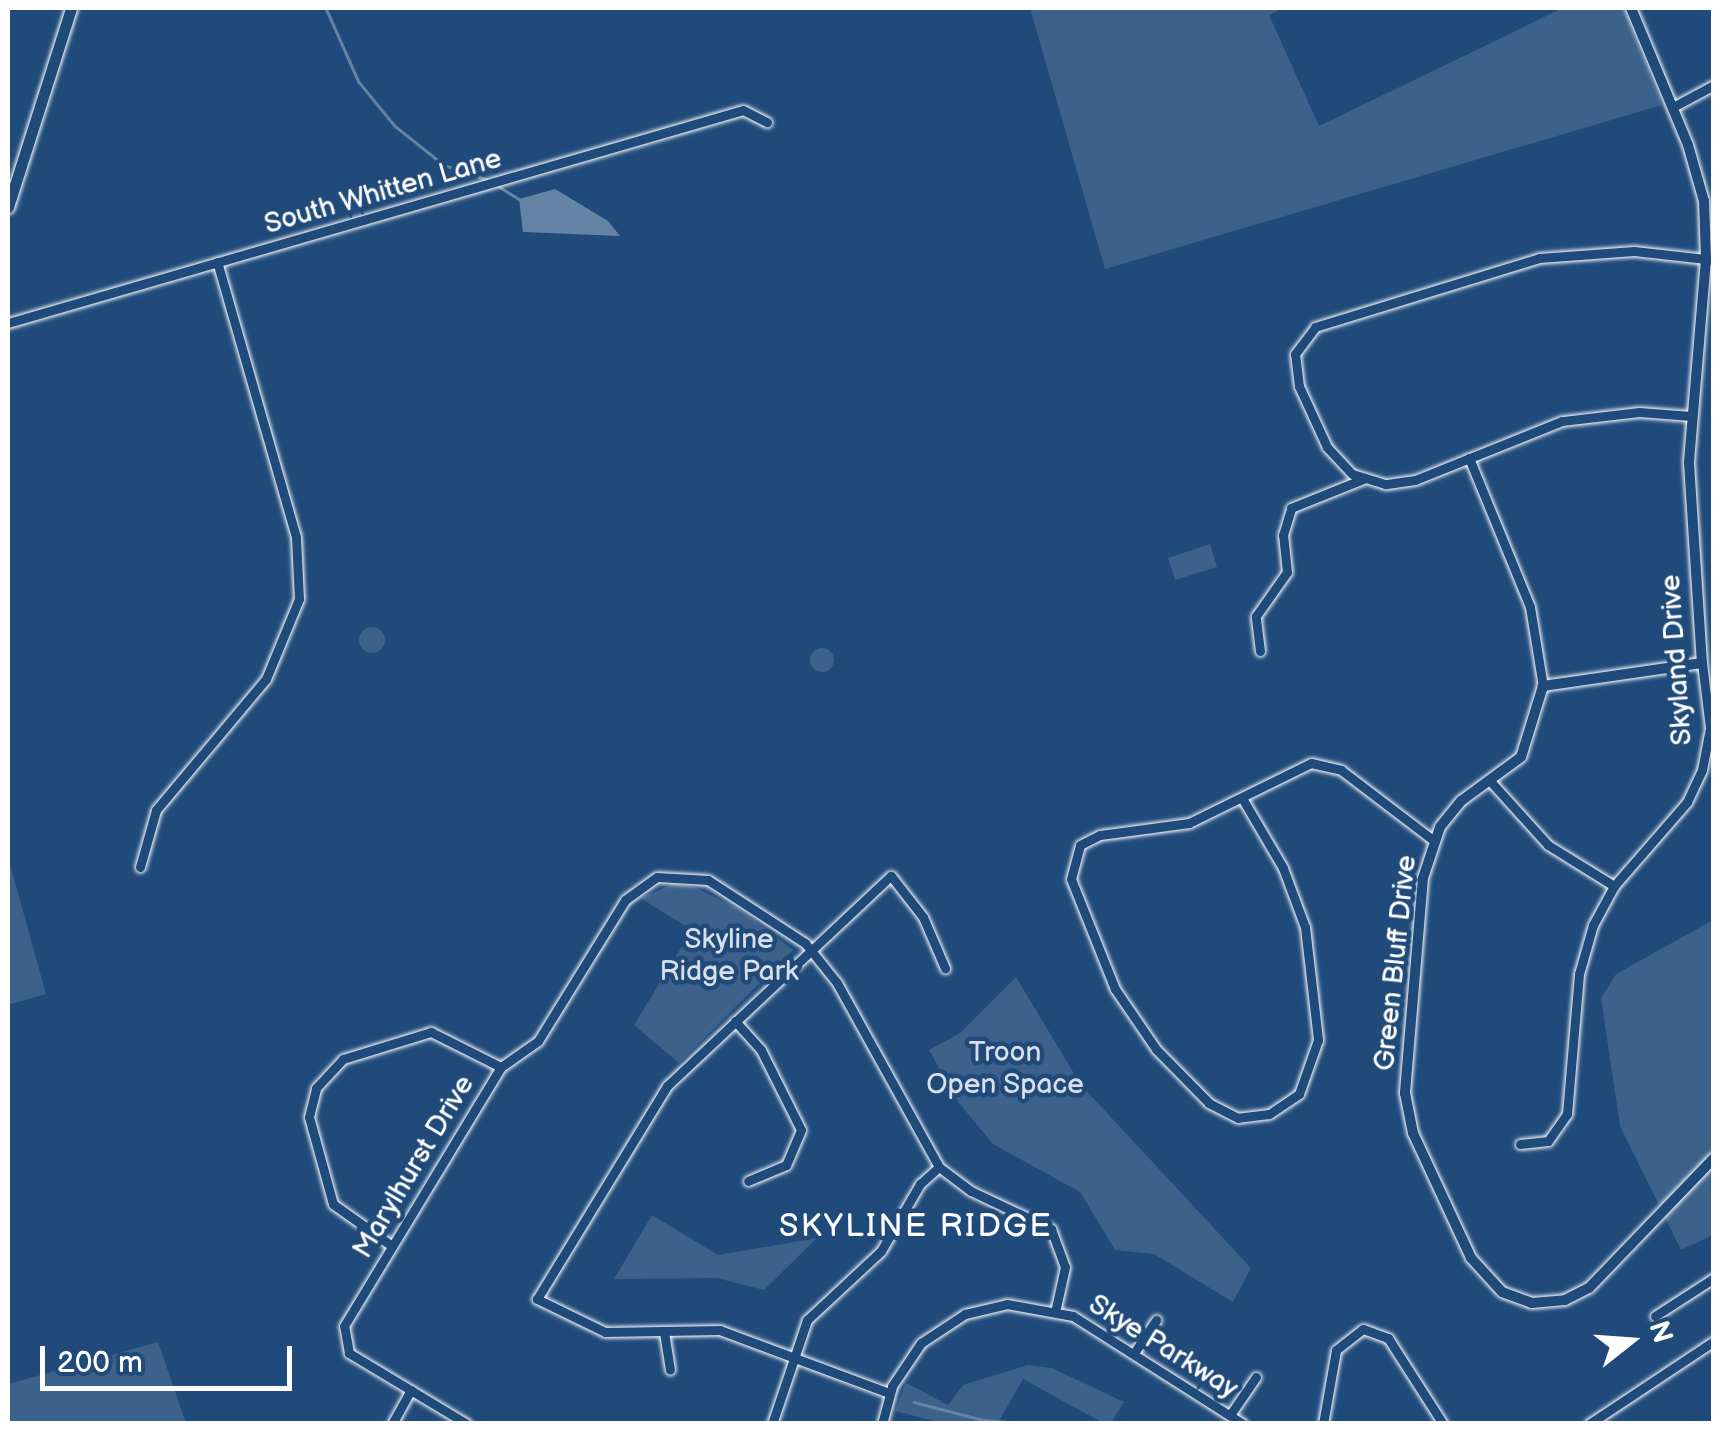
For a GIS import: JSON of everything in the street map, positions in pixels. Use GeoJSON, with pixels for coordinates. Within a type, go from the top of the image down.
{"type":"FeatureCollection","features":[{"type":"Feature","properties":{"kind":"main road"},"geometry":{"type":"LineString","coordinates":[[8,208],[72,8]]}},
{"type":"Feature","properties":{"kind":"street","name":"Skyland Drive"},"geometry":{"type":"LineString","coordinates":[[1520,1144],[1548,1141],[1567,1114],[1578,974],[1614,886],[1674,818],[1702,770],[1710,728],[1690,496],[1691,416],[1710,260],[1702,192],[1673,107],[1632,8]]}},
{"type":"Feature","properties":{"kind":"street"},"geometry":{"type":"LineString","coordinates":[[1673,107],[1714,85]]}},
{"type":"Feature","properties":{"kind":"street","name":"South Whitten Lane"},"geometry":{"type":"LineString","coordinates":[[8,323],[743,110],[766,122]]}},
{"type":"Feature","properties":{"kind":"street"},"geometry":{"type":"LineString","coordinates":[[1363,479],[1327,447],[1299,386],[1295,354],[1315,326],[1539,258],[1614,251],[1710,260]]}},
{"type":"Feature","properties":{"kind":"street"},"geometry":{"type":"LineString","coordinates":[[140,868],[156,810],[266,679],[300,600],[296,537],[217,262]]}},
{"type":"Feature","properties":{"kind":"street"},"geometry":{"type":"LineString","coordinates":[[1260,651],[1258,610],[1287,572],[1282,535],[1291,508],[1363,479],[1407,482],[1576,418],[1691,416]]}},
{"type":"Feature","properties":{"kind":"street","name":"Green Bluff Drive"},"geometry":{"type":"LineString","coordinates":[[1470,458],[1530,607],[1543,686],[1525,752],[1458,804],[1433,840],[1423,878],[1406,1105],[1448,1213],[1486,1279],[1532,1303],[1584,1292],[1714,1158]]}},
{"type":"Feature","properties":{"kind":"street"},"geometry":{"type":"LineString","coordinates":[[1245,606],[1258,610]]}},
{"type":"Feature","properties":{"kind":"street"},"geometry":{"type":"LineString","coordinates":[[1543,686],[1702,664]]}},
{"type":"Feature","properties":{"kind":"street"},"geometry":{"type":"LineString","coordinates":[[1242,798],[1298,903],[1318,1016],[1306,1085],[1276,1111],[1252,1118],[1219,1111],[1140,1031],[1096,951],[1070,879],[1074,854],[1088,839],[1190,823],[1300,766],[1331,765],[1433,840]]}},
{"type":"Feature","properties":{"kind":"street"},"geometry":{"type":"LineString","coordinates":[[1491,782],[1548,845],[1614,886]]}},
{"type":"Feature","properties":{"kind":"street","name":"Marylhurst Drive"},"geometry":{"type":"LineString","coordinates":[[467,1424],[350,1353],[342,1341],[346,1322],[500,1067],[538,1041],[623,903],[638,886],[661,876],[694,875],[719,886],[775,918],[810,950]]}},
{"type":"Feature","properties":{"kind":"street"},"geometry":{"type":"LineString","coordinates":[[889,1392],[720,1330],[594,1328],[544,1304],[538,1292],[645,1115],[735,1021],[891,876],[924,917],[945,968]]}},
{"type":"Feature","properties":{"kind":"street"},"geometry":{"type":"LineString","coordinates":[[810,950],[837,983],[939,1167],[970,1191],[1051,1229],[1065,1267],[1056,1308]]}},
{"type":"Feature","properties":{"kind":"street"},"geometry":{"type":"LineString","coordinates":[[735,1021],[769,1062],[801,1130],[786,1165],[748,1182]]}},
{"type":"Feature","properties":{"kind":"street"},"geometry":{"type":"LineString","coordinates":[[392,1246],[334,1204],[309,1117],[316,1088],[342,1059],[431,1032],[500,1067]]}},
{"type":"Feature","properties":{"kind":"street"},"geometry":{"type":"LineString","coordinates":[[772,1424],[792,1357],[812,1312],[880,1252],[920,1184],[939,1167]]}},
{"type":"Feature","properties":{"kind":"street"},"geometry":{"type":"LineString","coordinates":[[1655,1316],[1714,1278]]}},
{"type":"Feature","properties":{"kind":"street","name":"Skye Parkway"},"geometry":{"type":"LineString","coordinates":[[882,1424],[889,1392],[914,1352],[950,1321],[995,1304],[1056,1308],[1243,1424]]}},
{"type":"Feature","properties":{"kind":"street"},"geometry":{"type":"LineString","coordinates":[[1134,1353],[1156,1320]]}},
{"type":"Feature","properties":{"kind":"street"},"geometry":{"type":"LineString","coordinates":[[1322,1424],[1336,1350],[1363,1329],[1388,1338],[1443,1424]]}},
{"type":"Feature","properties":{"kind":"street"},"geometry":{"type":"LineString","coordinates":[[664,1332],[670,1370]]}},
{"type":"Feature","properties":{"kind":"street"},"geometry":{"type":"LineString","coordinates":[[1589,1424],[1714,1341]]}},
{"type":"Feature","properties":{"kind":"street"},"geometry":{"type":"LineString","coordinates":[[1230,1415],[1256,1377]]}},
{"type":"Feature","properties":{"kind":"street"},"geometry":{"type":"LineString","coordinates":[[392,1424],[411,1390]]}},
{"type":"Feature","properties":{"kind":"green space"},"geometry":{"type":"Polygon","coordinates":[[[1030,8],[1283,8],[1269,15],[1319,126],[1563,8],[1623,8],[1662,105],[1105,269],[1030,8]]]}},
{"type":"Feature","properties":{"kind":"green space"},"geometry":{"type":"Polygon","coordinates":[[[1210,544],[1217,567],[1175,580],[1168,558],[1210,544]]]}},
{"type":"Feature","properties":{"kind":"green space"},"geometry":{"type":"Polygon","coordinates":[[[372,627],[381,631],[385,640],[381,649],[372,653],[363,649],[359,640],[363,631],[372,627]]]}},
{"type":"Feature","properties":{"kind":"green space"},"geometry":{"type":"Polygon","coordinates":[[[822,648],[834,660],[822,672],[810,660],[822,648]]]}},
{"type":"Feature","properties":{"kind":"green space"},"geometry":{"type":"Polygon","coordinates":[[[8,857],[46,994],[8,1005],[8,857]]]}},
{"type":"Feature","properties":{"kind":"green space","name":"Skyline Ridge Park"},"geometry":{"type":"Polygon","coordinates":[[[673,884],[694,887],[739,909],[793,950],[679,1063],[634,1025],[692,930],[640,898],[673,884]]]}},
{"type":"Feature","properties":{"kind":"green space"},"geometry":{"type":"Polygon","coordinates":[[[1713,920],[1713,1235],[1681,1250],[1620,1126],[1601,998],[1616,974],[1713,920]]]}},
{"type":"Feature","properties":{"kind":"green space","name":"Troon Open Space"},"geometry":{"type":"Polygon","coordinates":[[[1016,977],[1081,1085],[1251,1268],[1233,1302],[1154,1254],[1115,1250],[1080,1192],[993,1144],[959,1103],[929,1050],[960,1033],[1016,977]]]}},
{"type":"Feature","properties":{"kind":"green space"},"geometry":{"type":"Polygon","coordinates":[[[652,1215],[718,1255],[817,1238],[764,1290],[717,1278],[614,1279],[652,1215]]]}},
{"type":"Feature","properties":{"kind":"green space"},"geometry":{"type":"Polygon","coordinates":[[[158,1342],[186,1423],[8,1423],[8,1384],[158,1342]]]}},
{"type":"Feature","properties":{"kind":"green space"},"geometry":{"type":"Polygon","coordinates":[[[1028,1365],[1052,1368],[1124,1402],[1111,1423],[1103,1423],[1023,1379],[998,1423],[942,1423],[895,1411],[906,1383],[948,1405],[963,1385],[1028,1365]]]}},
{"type":"Feature","properties":{"kind":"shaded area"},"geometry":{"type":"Polygon","coordinates":[[[555,189],[608,221],[620,236],[523,232],[519,199],[555,189]]]}},
{"type":"Feature","properties":{"kind":"waterway"},"geometry":{"type":"LineString","coordinates":[[326,8],[359,82],[395,126],[444,165],[488,180]]}},
{"type":"Feature","properties":{"kind":"waterway"},"geometry":{"type":"LineString","coordinates":[[495,184],[522,201]]}},
{"type":"Feature","properties":{"kind":"waterway"},"geometry":{"type":"LineString","coordinates":[[914,1402],[983,1420],[1035,1424]]}},
{"type":"Feature","properties":{"kind":"district","name":"SKYLINE RIDGE"},"geometry":{"type":"Point","coordinates":[916,1227]}}]}
